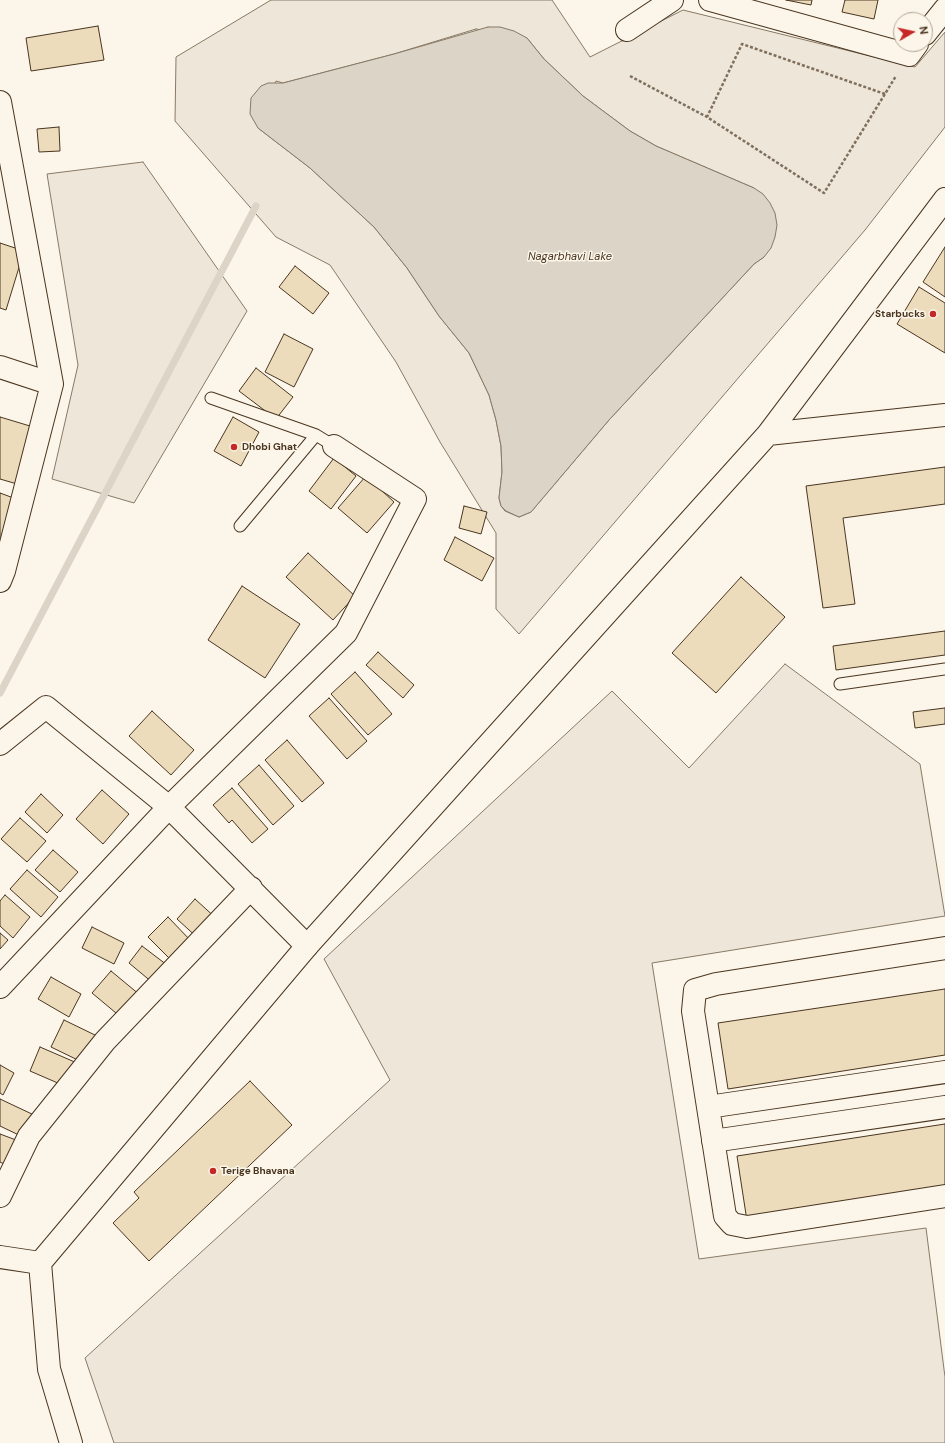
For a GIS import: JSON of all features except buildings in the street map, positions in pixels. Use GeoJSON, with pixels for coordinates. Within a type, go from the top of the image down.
{"type":"FeatureCollection","features":[{"type":"Feature","properties":{"kind":"street"},"geometry":{"type":"LineString","coordinates":[[627,30],[672,0]]}},
{"type":"Feature","properties":{"kind":"street"},"geometry":{"type":"LineString","coordinates":[[710,0],[893,44]]}},
{"type":"Feature","properties":{"kind":"street"},"geometry":{"type":"LineString","coordinates":[[933,24],[945,9]]}},
{"type":"Feature","properties":{"kind":"street"},"geometry":{"type":"LineString","coordinates":[[0,102],[10,203],[52,384],[1,574]]}},
{"type":"Feature","properties":{"kind":"street"},"geometry":{"type":"LineString","coordinates":[[71,1443],[49,1369],[40,1263],[307,946],[768,434],[945,199]]}},
{"type":"Feature","properties":{"kind":"street"},"geometry":{"type":"LineString","coordinates":[[0,367],[52,384]]}},
{"type":"Feature","properties":{"kind":"street"},"geometry":{"type":"LineString","coordinates":[[768,434],[945,415]]}},
{"type":"Feature","properties":{"kind":"street"},"geometry":{"type":"LineString","coordinates":[[0,987],[169,807],[346,633],[415,499],[325,441]]}},
{"type":"Feature","properties":{"kind":"street"},"geometry":{"type":"LineString","coordinates":[[0,744],[46,707],[169,807],[307,946]]}},
{"type":"Feature","properties":{"kind":"street"},"geometry":{"type":"LineString","coordinates":[[0,1196],[29,1136],[105,1041],[251,888]]}},
{"type":"Feature","properties":{"kind":"street"},"geometry":{"type":"LineString","coordinates":[[945,948],[716,984],[695,990],[693,1011],[724,1216],[732,1224],[747,1227],[945,1196]]}},
{"type":"Feature","properties":{"kind":"street"},"geometry":{"type":"LineString","coordinates":[[708,1107],[945,1072]]}},
{"type":"Feature","properties":{"kind":"street"},"geometry":{"type":"LineString","coordinates":[[713,1141],[945,1107]]}},
{"type":"Feature","properties":{"kind":"street"},"geometry":{"type":"LineString","coordinates":[[0,1257],[40,1263]]}},
{"type":"Feature","properties":{"kind":"lane"},"geometry":{"type":"LineString","coordinates":[[211,398],[325,441],[240,526]]}},
{"type":"Feature","properties":{"kind":"lane"},"geometry":{"type":"LineString","coordinates":[[840,684],[945,669]]}},
{"type":"Feature","properties":{"kind":"path"},"geometry":{"type":"LineString","coordinates":[[707,116],[742,44],[885,94]]}},
{"type":"Feature","properties":{"kind":"path"},"geometry":{"type":"LineString","coordinates":[[630,76],[707,116],[824,193],[911,52]]}},
{"type":"Feature","properties":{"kind":"shaded area"},"geometry":{"type":"Polygon","coordinates":[[[271,0],[552,0],[590,57],[683,10],[915,67],[928,52],[933,52],[933,46],[945,32],[945,127],[865,230],[519,634],[496,609],[496,533],[440,442],[396,362],[330,265],[276,237],[175,121],[176,57],[271,0]],[[476,29],[394,54],[283,83],[276,81],[258,128],[310,168],[374,227],[407,268],[439,316],[469,353],[489,395],[496,420],[501,446],[502,472],[499,498],[501,506],[505,511],[519,517],[531,512],[609,420],[754,264],[764,257],[754,188],[656,146],[630,131],[583,96],[544,59],[527,38],[476,29]]]}},
{"type":"Feature","properties":{"kind":"shaded area"},"geometry":{"type":"Polygon","coordinates":[[[143,162],[247,311],[134,503],[52,479],[78,365],[47,174],[143,162]]]}},
{"type":"Feature","properties":{"kind":"shaded area"},"geometry":{"type":"Polygon","coordinates":[[[785,664],[920,764],[945,916],[652,963],[699,1259],[926,1228],[945,1377],[945,1443],[114,1443],[85,1358],[390,1080],[324,959],[612,691],[689,768],[785,664]]]}},
{"type":"Feature","properties":{"kind":"water","name":"Nagarbhavi Lake"},"geometry":{"type":"Polygon","coordinates":[[[488,27],[500,27],[514,31],[527,38],[544,59],[583,96],[630,131],[656,146],[754,188],[763,194],[775,213],[777,225],[771,248],[764,257],[754,264],[609,420],[531,512],[519,517],[506,511],[501,506],[499,498],[502,472],[501,446],[496,420],[489,395],[469,353],[439,316],[407,268],[374,227],[310,168],[258,128],[250,114],[251,98],[261,86],[268,83],[283,83],[394,54],[488,27]]]}},
{"type":"Feature","properties":{"kind":"waterway"},"geometry":{"type":"LineString","coordinates":[[0,693],[256,206]]}},
{"type":"Feature","properties":{"kind":"place","name":"Starbucks"},"geometry":{"type":"Point","coordinates":[933,314]}},
{"type":"Feature","properties":{"kind":"place","name":"Dhobi Ghat"},"geometry":{"type":"Point","coordinates":[234,447]}},
{"type":"Feature","properties":{"kind":"place","name":"Terige Bhavana"},"geometry":{"type":"Point","coordinates":[213,1171]}}]}
